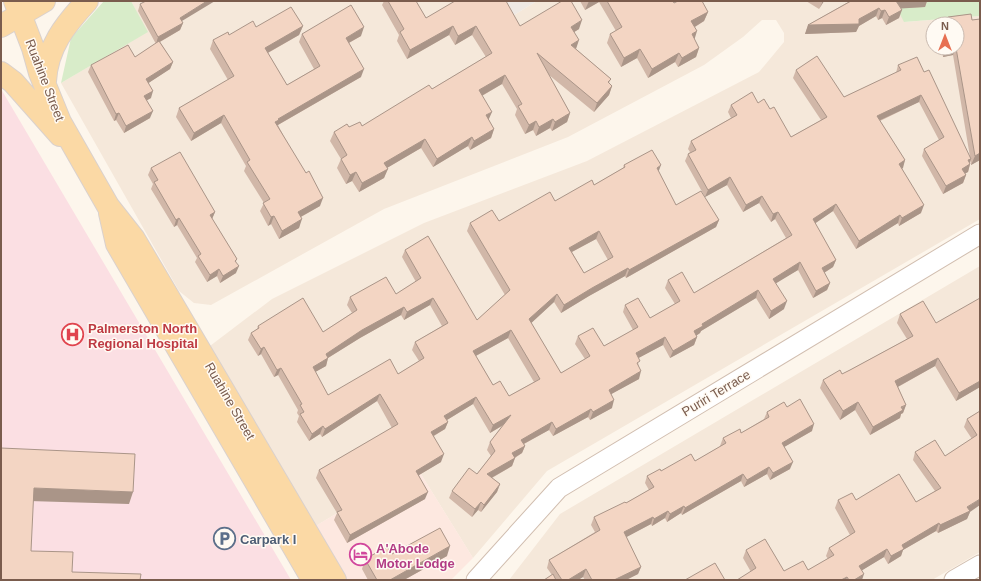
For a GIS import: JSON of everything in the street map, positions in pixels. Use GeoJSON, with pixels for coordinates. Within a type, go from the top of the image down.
{"type":"FeatureCollection","features":[{"type":"Feature","properties":{"kind":"main road"},"geometry":{"type":"LineString","coordinates":[[1,26],[17,8],[44,1]]}},
{"type":"Feature","properties":{"kind":"main road"},"geometry":{"type":"LineString","coordinates":[[45,86],[47,62],[54,43],[66,23],[87,1]]}},
{"type":"Feature","properties":{"kind":"main road","name":"Ruahine Street"},"geometry":{"type":"LineString","coordinates":[[17,8],[45,86],[60,122],[108,206],[134,239],[334,580]]}},
{"type":"Feature","properties":{"kind":"main road"},"geometry":{"type":"LineString","coordinates":[[1,73],[13,82],[82,160]]}},
{"type":"Feature","properties":{"kind":"main road","name":"Ruahine Street"},"geometry":{"type":"LineString","coordinates":[[108,206],[117,244],[313,580]]}},
{"type":"Feature","properties":{"kind":"street","name":"Puriri Terrace"},"geometry":{"type":"LineString","coordinates":[[476,580],[560,488],[980,234]]}},
{"type":"Feature","properties":{"kind":"street"},"geometry":{"type":"LineString","coordinates":[[954,580],[980,565]]}},
{"type":"Feature","properties":{"kind":"shaded area"},"geometry":{"type":"Polygon","coordinates":[[[131,1],[506,1],[514,15],[537,1],[893,1],[905,22],[925,20],[925,56],[965,56],[965,17],[980,16],[980,219],[547,471],[473,558],[416,466],[314,527],[206,349],[272,299],[424,223],[587,161],[759,72],[784,42],[784,33],[776,20],[762,20],[743,37],[704,65],[568,137],[384,209],[211,305],[194,303],[179,291],[61,83],[147,32],[131,1]]]}},
{"type":"Feature","properties":{"kind":"shaded area"},"geometry":{"type":"Polygon","coordinates":[[[506,1],[537,1],[514,15],[506,1]]]}},
{"type":"Feature","properties":{"kind":"shaded area","name":"Palmerston North Regional Hospital"},"geometry":{"type":"Polygon","coordinates":[[[1,89],[291,580],[1,580],[1,89]]]}},
{"type":"Feature","properties":{"kind":"shaded area"},"geometry":{"type":"Polygon","coordinates":[[[980,266],[980,552],[932,580],[509,580],[560,514],[980,266]]]}},
{"type":"Feature","properties":{"kind":"shaded area"},"geometry":{"type":"Polygon","coordinates":[[[416,466],[473,558],[451,580],[344,580],[314,527],[416,466]]]}},
{"type":"Feature","properties":{"kind":"green space"},"geometry":{"type":"Polygon","coordinates":[[[104,1],[131,1],[148,32],[61,83],[71,38],[104,1]]]}},
{"type":"Feature","properties":{"kind":"green space"},"geometry":{"type":"Polygon","coordinates":[[[893,1],[980,1],[980,16],[925,16],[925,20],[904,22],[893,1]]]}},
{"type":"Feature","properties":{"kind":"building"},"geometry":{"type":"Polygon","coordinates":[[[146,1],[207,1],[180,18],[183,23],[158,37],[140,4],[146,1]]]}},
{"type":"Feature","properties":{"kind":"building"},"geometry":{"type":"Polygon","coordinates":[[[388,1],[416,1],[426,18],[455,1],[506,1],[520,26],[562,1],[571,1],[582,20],[571,27],[579,40],[571,45],[611,79],[608,82],[612,86],[597,103],[537,53],[570,113],[555,122],[553,119],[539,127],[536,121],[529,125],[518,106],[522,104],[505,75],[479,90],[492,112],[486,115],[494,129],[474,141],[472,137],[437,159],[425,139],[384,163],[388,169],[362,183],[356,172],[350,175],[341,159],[347,155],[334,132],[347,124],[349,127],[360,122],[362,126],[429,85],[432,89],[492,53],[476,26],[458,36],[453,26],[410,50],[400,32],[404,29],[388,1]]]}},
{"type":"Feature","properties":{"kind":"building"},"geometry":{"type":"Polygon","coordinates":[[[607,1],[673,1],[674,3],[678,1],[702,1],[708,12],[691,21],[697,31],[692,34],[699,48],[682,58],[679,53],[652,69],[640,49],[624,58],[610,34],[622,27],[607,1]]]}},
{"type":"Feature","properties":{"kind":"building"},"geometry":{"type":"Polygon","coordinates":[[[851,1],[896,1],[902,10],[889,17],[885,10],[881,11],[879,8],[859,19],[859,24],[808,25],[851,1]]]}},
{"type":"Feature","properties":{"kind":"building"},"geometry":{"type":"Polygon","coordinates":[[[351,5],[364,27],[346,38],[364,69],[275,122],[306,173],[309,171],[323,198],[298,212],[302,219],[282,231],[274,216],[271,217],[263,203],[270,199],[247,162],[250,160],[224,115],[194,133],[179,108],[234,76],[213,40],[228,32],[229,35],[253,21],[256,27],[291,7],[303,26],[265,48],[287,85],[320,66],[302,34],[351,5]]]}},
{"type":"Feature","properties":{"kind":"building"},"geometry":{"type":"Polygon","coordinates":[[[971,14],[972,20],[980,19],[980,153],[975,156],[957,56],[965,56],[965,16],[956,16],[971,14]]]}},
{"type":"Feature","properties":{"kind":"building"},"geometry":{"type":"Polygon","coordinates":[[[159,41],[173,62],[146,79],[153,91],[144,96],[153,111],[126,126],[119,113],[116,114],[91,65],[128,45],[135,57],[159,41]]]}},
{"type":"Feature","properties":{"kind":"building"},"geometry":{"type":"Polygon","coordinates":[[[817,56],[844,97],[901,70],[898,65],[917,57],[924,72],[929,70],[971,159],[968,160],[970,164],[962,169],[966,175],[946,186],[924,149],[944,137],[921,95],[877,116],[905,160],[899,164],[924,205],[902,218],[900,215],[859,241],[836,204],[813,219],[836,260],[822,268],[830,283],[816,291],[800,262],[773,279],[787,301],[771,311],[758,290],[702,324],[703,326],[694,331],[697,337],[673,351],[665,337],[636,353],[640,361],[637,363],[641,371],[609,390],[614,400],[593,412],[591,409],[556,429],[552,422],[521,440],[525,446],[512,453],[515,458],[487,474],[500,484],[484,505],[481,502],[475,509],[452,491],[469,468],[477,474],[495,451],[490,442],[511,415],[493,425],[476,397],[444,416],[448,422],[431,432],[444,454],[416,471],[428,492],[350,535],[337,512],[342,510],[319,470],[398,424],[380,394],[325,429],[323,426],[312,434],[300,414],[304,412],[300,405],[302,404],[281,368],[277,370],[264,347],[261,349],[251,333],[259,328],[258,326],[303,298],[323,332],[357,310],[350,297],[386,277],[396,294],[421,278],[405,250],[428,236],[477,320],[510,290],[470,223],[492,210],[499,221],[550,192],[555,201],[592,180],[594,185],[625,167],[624,165],[652,150],[661,165],[657,168],[676,205],[701,191],[719,220],[629,270],[628,268],[564,305],[557,294],[529,319],[561,373],[590,356],[578,336],[593,328],[604,346],[638,327],[625,305],[638,298],[650,318],[680,301],[668,280],[682,272],[694,293],[792,235],[778,212],[773,214],[762,196],[746,205],[730,177],[708,190],[688,154],[696,150],[691,141],[737,115],[731,105],[752,92],[758,103],[764,99],[770,109],[774,107],[791,137],[827,117],[796,70],[817,56]],[[599,231],[569,248],[584,273],[613,257],[599,231]],[[433,298],[407,312],[404,307],[362,330],[326,354],[328,358],[313,367],[328,395],[390,359],[398,374],[424,358],[415,342],[448,323],[433,298]],[[511,330],[473,351],[493,385],[500,381],[509,396],[540,379],[511,330]]]}},
{"type":"Feature","properties":{"kind":"building"},"geometry":{"type":"Polygon","coordinates":[[[180,152],[215,212],[210,215],[237,259],[235,261],[239,266],[223,276],[219,269],[210,275],[198,256],[201,254],[179,218],[176,220],[154,182],[158,180],[151,168],[180,152]]]}},
{"type":"Feature","properties":{"kind":"building"},"geometry":{"type":"Polygon","coordinates":[[[980,298],[980,381],[959,393],[938,358],[895,381],[906,405],[901,407],[903,410],[873,427],[858,402],[843,411],[823,380],[840,370],[842,374],[913,336],[900,314],[923,301],[936,323],[980,298]]]}},
{"type":"Feature","properties":{"kind":"building"},"geometry":{"type":"Polygon","coordinates":[[[800,399],[814,424],[782,443],[793,462],[773,473],[769,467],[747,480],[743,474],[685,508],[684,506],[670,514],[668,511],[624,532],[641,567],[614,580],[592,580],[586,569],[568,580],[562,580],[549,560],[600,530],[594,517],[625,502],[626,503],[654,487],[647,476],[660,469],[661,471],[691,454],[695,461],[726,443],[723,438],[740,429],[741,433],[769,417],[767,412],[784,402],[787,407],[800,399]]]}},
{"type":"Feature","properties":{"kind":"building"},"geometry":{"type":"Polygon","coordinates":[[[980,411],[980,499],[967,507],[970,511],[940,525],[939,523],[902,545],[904,549],[891,556],[887,549],[859,566],[864,574],[854,580],[849,580],[847,577],[841,580],[737,580],[756,568],[746,550],[765,539],[784,571],[803,561],[808,570],[834,555],[829,548],[855,532],[838,500],[852,493],[856,500],[899,474],[916,502],[941,488],[915,452],[935,440],[945,456],[977,435],[967,419],[980,411]]]}},
{"type":"Feature","properties":{"kind":"building"},"geometry":{"type":"Polygon","coordinates":[[[1,448],[135,454],[133,492],[34,488],[31,551],[73,552],[72,572],[141,574],[140,580],[1,580],[1,448]]]}},
{"type":"Feature","properties":{"kind":"building"},"geometry":{"type":"Polygon","coordinates":[[[440,528],[450,546],[390,580],[377,580],[365,559],[387,547],[392,554],[440,528]]]}},
{"type":"Feature","properties":{"kind":"building"},"geometry":{"type":"Polygon","coordinates":[[[715,563],[725,580],[685,580],[715,563]]]}},
{"type":"Feature","properties":{"kind":"building"},"geometry":{"type":"Polygon","coordinates":[[[553,574],[556,580],[544,580],[553,574]]]}},
{"type":"Feature","properties":{"kind":"place","name":"Palmerston North Regional Hospital"},"geometry":{"type":"Point","coordinates":[73,335]}},
{"type":"Feature","properties":{"kind":"place","name":"Carpark I"},"geometry":{"type":"Point","coordinates":[224,539]}},
{"type":"Feature","properties":{"kind":"place","name":"A'Abode Motor Lodge"},"geometry":{"type":"Point","coordinates":[361,555]}}]}
